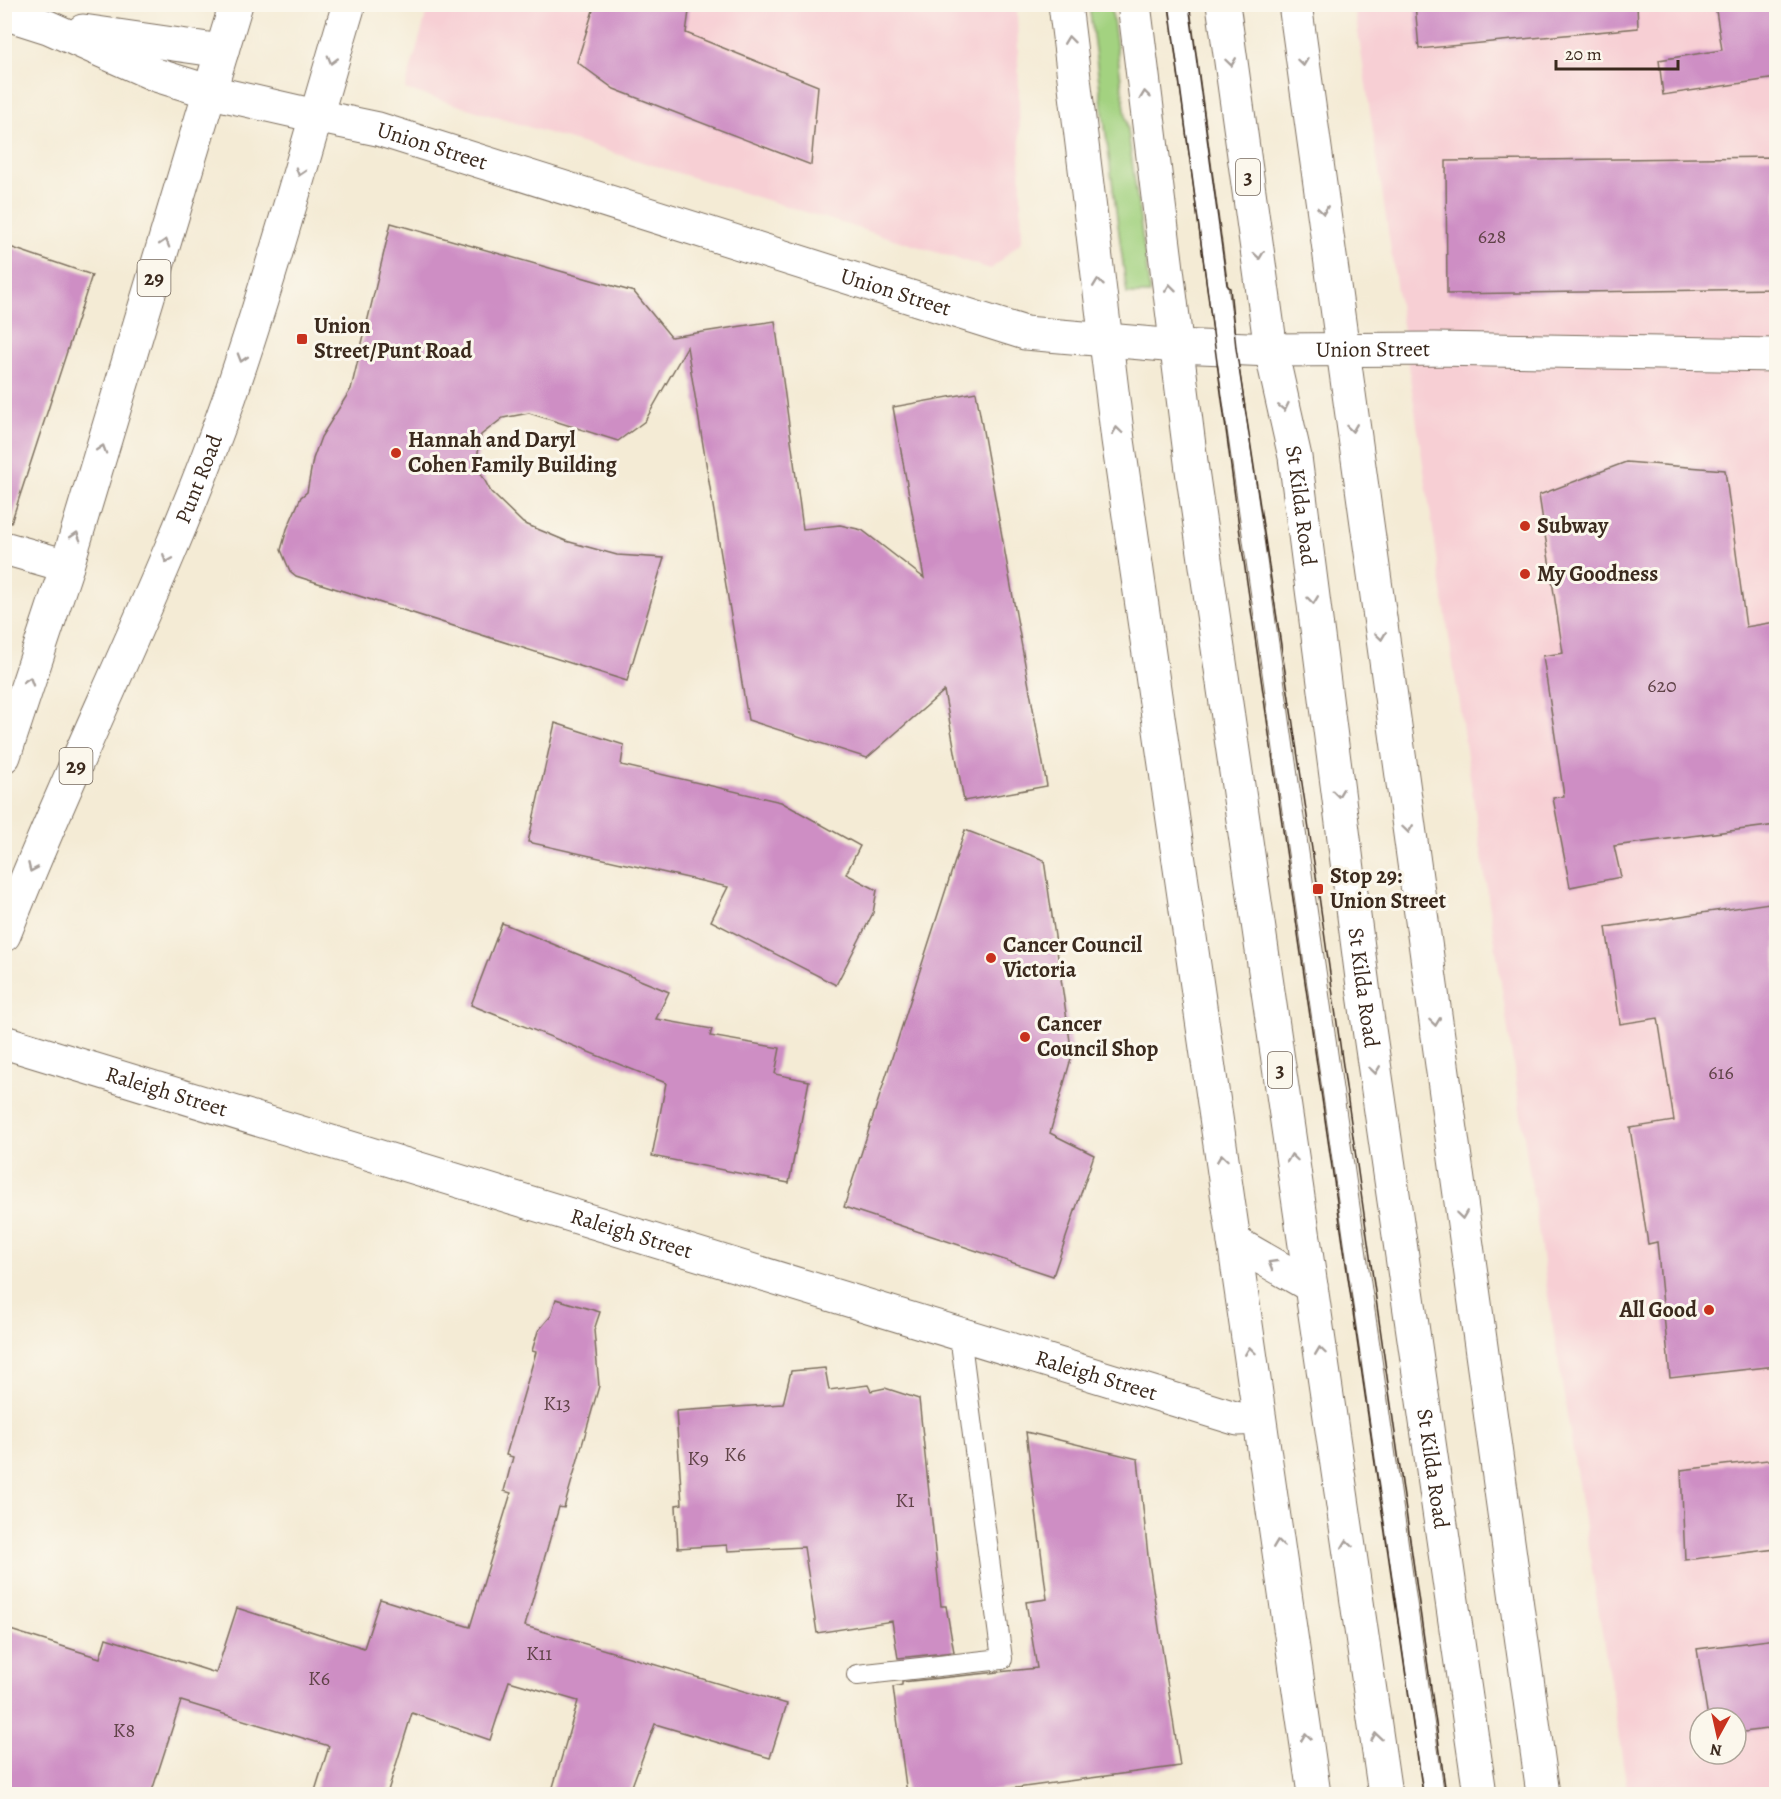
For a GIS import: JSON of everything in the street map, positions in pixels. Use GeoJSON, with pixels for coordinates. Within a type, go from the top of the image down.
{"type":"FeatureCollection","features":[{"type":"Feature","properties":{"kind":"main road","name":"29"},"geometry":{"type":"LineString","coordinates":[[4,756],[67,566],[236,4]]}},
{"type":"Feature","properties":{"kind":"main road","name":"Punt Road"},"geometry":{"type":"LineString","coordinates":[[4,935],[96,717],[158,582],[230,396],[349,4]]}},
{"type":"Feature","properties":{"kind":"main road"},"geometry":{"type":"LineString","coordinates":[[1065,4],[1105,341],[1314,1794]]}},
{"type":"Feature","properties":{"kind":"main road","name":"3"},"geometry":{"type":"LineString","coordinates":[[1134,4],[1192,470],[1384,1794]]}},
{"type":"Feature","properties":{"kind":"main road","name":"St Kilda Road"},"geometry":{"type":"LineString","coordinates":[[1223,4],[1271,350],[1295,457],[1364,992],[1480,1794]]}},
{"type":"Feature","properties":{"kind":"main road"},"geometry":{"type":"LineString","coordinates":[[1295,4],[1543,1794]]}},
{"type":"Feature","properties":{"kind":"main road","name":"Union Street"},"geometry":{"type":"LineString","coordinates":[[4,13],[48,27],[156,75],[211,92],[386,131],[1025,333],[1226,349],[1776,355]]}},
{"type":"Feature","properties":{"kind":"main road","name":"Union Street"},"geometry":{"type":"LineString","coordinates":[[48,27],[222,51]]}},
{"type":"Feature","properties":{"kind":"main road"},"geometry":{"type":"LineString","coordinates":[[4,548],[67,566]]}},
{"type":"Feature","properties":{"kind":"main road","name":"Raleigh Street"},"geometry":{"type":"LineString","coordinates":[[4,1042],[1238,1419],[1259,1418]]}},
{"type":"Feature","properties":{"kind":"main road"},"geometry":{"type":"LineString","coordinates":[[1234,1242],[1311,1286]]}},
{"type":"Feature","properties":{"kind":"lane"},"geometry":{"type":"LineString","coordinates":[[1179,4],[1226,349],[1434,1794]]}},
{"type":"Feature","properties":{"kind":"lane"},"geometry":{"type":"LineString","coordinates":[[857,1675],[1002,1659],[960,1335]]}},
{"type":"Feature","properties":{"kind":"shaded area"},"geometry":{"type":"Polygon","coordinates":[[[429,5],[1017,5],[1022,241],[991,269],[405,89],[429,5]]]}},
{"type":"Feature","properties":{"kind":"shaded area"},"geometry":{"type":"Polygon","coordinates":[[[1354,5],[1776,5],[1776,1794],[1628,1794],[1550,1309],[1354,5]]]}},
{"type":"Feature","properties":{"kind":"green space"},"geometry":{"type":"Polygon","coordinates":[[[1089,5],[1111,5],[1150,294],[1127,294],[1089,5]]]}},
{"type":"Feature","properties":{"kind":"building"},"geometry":{"type":"Polygon","coordinates":[[[595,4],[690,4],[686,33],[818,86],[811,165],[614,89],[577,62],[595,4]]]}},
{"type":"Feature","properties":{"kind":"building"},"geometry":{"type":"Polygon","coordinates":[[[1415,4],[1637,4],[1638,28],[1419,49],[1415,4]]]}},
{"type":"Feature","properties":{"kind":"building"},"geometry":{"type":"Polygon","coordinates":[[[1715,4],[1776,4],[1776,78],[1663,95],[1659,60],[1722,50],[1715,4]]]}},
{"type":"Feature","properties":{"kind":"building"},"geometry":{"type":"Polygon","coordinates":[[[1776,157],[1776,289],[1447,294],[1446,161],[1776,157]]]}},
{"type":"Feature","properties":{"kind":"building"},"geometry":{"type":"Polygon","coordinates":[[[391,223],[634,292],[671,337],[775,321],[803,529],[840,525],[862,530],[924,578],[893,407],[976,392],[1047,786],[964,801],[944,691],[867,758],[748,720],[687,347],[645,421],[618,441],[529,413],[503,418],[481,435],[476,464],[491,492],[523,523],[566,541],[617,555],[664,558],[627,681],[296,576],[290,571],[281,550],[287,529],[301,497],[307,492],[313,459],[321,437],[351,389],[391,223]]]}},
{"type":"Feature","properties":{"kind":"building"},"geometry":{"type":"Polygon","coordinates":[[[4,245],[92,275],[11,523],[4,522],[4,245]]]}},
{"type":"Feature","properties":{"kind":"building"},"geometry":{"type":"Polygon","coordinates":[[[1626,462],[1725,470],[1746,627],[1776,622],[1776,825],[1614,846],[1621,877],[1570,887],[1553,798],[1564,796],[1543,656],[1563,653],[1539,495],[1626,462]]]}},
{"type":"Feature","properties":{"kind":"building"},"geometry":{"type":"Polygon","coordinates":[[[555,723],[624,745],[621,765],[781,802],[860,846],[846,874],[877,890],[873,913],[836,985],[711,921],[728,887],[528,842],[555,723]]]}},
{"type":"Feature","properties":{"kind":"building","name":"Cancer Council Victoria"},"geometry":{"type":"Polygon","coordinates":[[[965,830],[1044,860],[1072,1055],[1050,1133],[1094,1155],[1053,1276],[844,1207],[965,830]]]}},
{"type":"Feature","properties":{"kind":"building"},"geometry":{"type":"Polygon","coordinates":[[[1776,902],[1776,1366],[1670,1378],[1657,1242],[1648,1244],[1630,1128],[1674,1121],[1658,1018],[1620,1024],[1606,927],[1776,902]]]}},
{"type":"Feature","properties":{"kind":"building"},"geometry":{"type":"Polygon","coordinates":[[[502,923],[669,992],[656,1019],[712,1029],[710,1036],[780,1048],[775,1074],[809,1081],[789,1183],[652,1156],[666,1083],[471,1005],[502,923]]]}},
{"type":"Feature","properties":{"kind":"building"},"geometry":{"type":"Polygon","coordinates":[[[556,1299],[600,1312],[594,1330],[599,1386],[564,1508],[559,1507],[525,1626],[787,1704],[770,1758],[655,1724],[629,1794],[551,1794],[578,1701],[509,1681],[490,1740],[412,1713],[387,1794],[314,1794],[329,1746],[181,1701],[151,1794],[4,1794],[4,1628],[100,1658],[106,1638],[216,1673],[237,1608],[364,1648],[380,1599],[470,1627],[511,1493],[504,1491],[513,1457],[506,1455],[536,1352],[532,1351],[538,1331],[551,1316],[556,1299]]]}},
{"type":"Feature","properties":{"kind":"building"},"geometry":{"type":"Polygon","coordinates":[[[825,1368],[829,1390],[868,1385],[871,1391],[885,1388],[919,1399],[941,1606],[946,1606],[954,1652],[898,1658],[892,1621],[817,1633],[804,1547],[728,1551],[727,1545],[678,1548],[676,1505],[682,1504],[676,1411],[783,1404],[791,1371],[825,1368]]]}},
{"type":"Feature","properties":{"kind":"building"},"geometry":{"type":"Polygon","coordinates":[[[1026,1432],[1138,1459],[1148,1556],[1180,1766],[971,1794],[907,1794],[893,1687],[902,1685],[902,1682],[1037,1668],[1026,1602],[1047,1599],[1026,1432]]]}},
{"type":"Feature","properties":{"kind":"building"},"geometry":{"type":"Polygon","coordinates":[[[1776,1459],[1776,1549],[1685,1560],[1681,1470],[1776,1459]]]}},
{"type":"Feature","properties":{"kind":"building"},"geometry":{"type":"Polygon","coordinates":[[[1776,1639],[1776,1728],[1748,1732],[1748,1706],[1706,1706],[1697,1649],[1776,1639]]]}},
{"type":"Feature","properties":{"kind":"tram line"},"geometry":{"type":"LineString","coordinates":[[1169,4],[1240,534],[1423,1794]]}},
{"type":"Feature","properties":{"kind":"tram line"},"geometry":{"type":"LineString","coordinates":[[1189,4],[1227,285],[1230,288],[1236,348],[1318,889],[1446,1794]]}},
{"type":"Feature","properties":{"kind":"place","name":"Union Street/Punt Road"},"geometry":{"type":"Point","coordinates":[302,339]}},
{"type":"Feature","properties":{"kind":"place","name":"Hannah and Daryl Cohen Family Building"},"geometry":{"type":"Point","coordinates":[396,453]}},
{"type":"Feature","properties":{"kind":"place","name":"Subway"},"geometry":{"type":"Point","coordinates":[1525,526]}},
{"type":"Feature","properties":{"kind":"place","name":"My Goodness"},"geometry":{"type":"Point","coordinates":[1525,574]}},
{"type":"Feature","properties":{"kind":"place","name":"Stop 29: Union Street"},"geometry":{"type":"Point","coordinates":[1318,889]}},
{"type":"Feature","properties":{"kind":"place","name":"Cancer Council Victoria"},"geometry":{"type":"Point","coordinates":[991,958]}},
{"type":"Feature","properties":{"kind":"place","name":"Cancer Council Shop"},"geometry":{"type":"Point","coordinates":[1025,1037]}},
{"type":"Feature","properties":{"kind":"place","name":"All Good"},"geometry":{"type":"Point","coordinates":[1709,1310]}}]}
